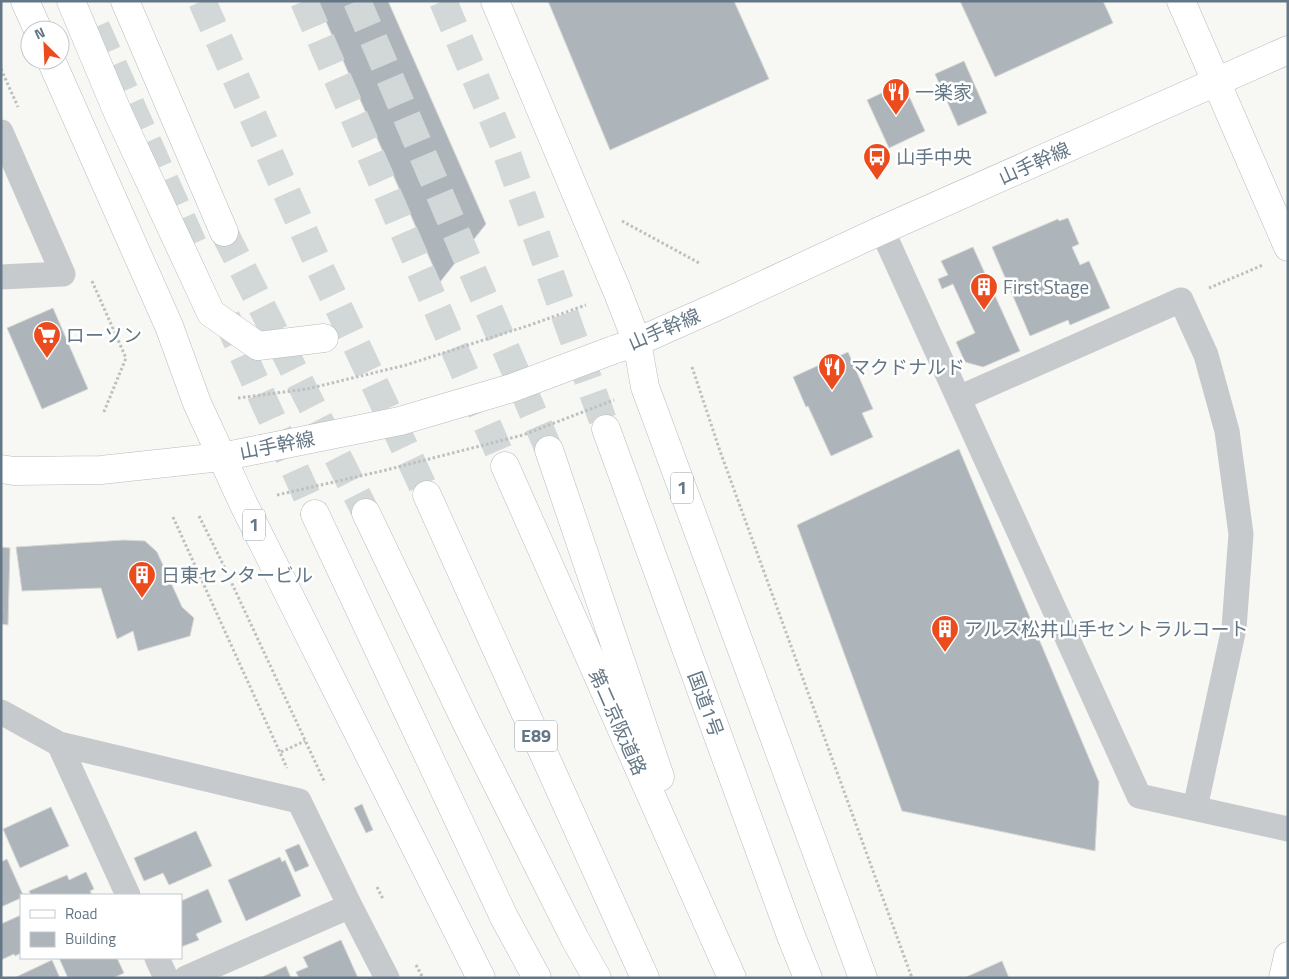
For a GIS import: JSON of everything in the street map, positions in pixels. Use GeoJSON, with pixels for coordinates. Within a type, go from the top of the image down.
{"type":"FeatureCollection","features":[{"type":"Feature","properties":{"kind":"main road"},"geometry":{"type":"LineString","coordinates":[[25,1],[34,20]]}},
{"type":"Feature","properties":{"kind":"main road"},"geometry":{"type":"LineString","coordinates":[[71,1],[118,113],[211,313],[258,346],[324,338]]}},
{"type":"Feature","properties":{"kind":"main road"},"geometry":{"type":"LineString","coordinates":[[125,1],[224,232]]}},
{"type":"Feature","properties":{"kind":"main road","name":"1"},"geometry":{"type":"LineString","coordinates":[[495,1],[614,284],[625,346],[645,387],[863,978]]}},
{"type":"Feature","properties":{"kind":"main road"},"geometry":{"type":"LineString","coordinates":[[1181,1],[1216,82],[1279,254]]}},
{"type":"Feature","properties":{"kind":"main road","name":"山手幹線"},"geometry":{"type":"LineString","coordinates":[[1,469],[14,471],[101,470],[221,457],[400,421],[512,388],[625,346],[1288,50]]}},
{"type":"Feature","properties":{"kind":"main road","name":"1"},"geometry":{"type":"LineString","coordinates":[[55,70],[169,326],[197,403],[221,457],[481,978]]}},
{"type":"Feature","properties":{"kind":"main road","name":"国道1号"},"geometry":{"type":"LineString","coordinates":[[606,429],[808,978]]}},
{"type":"Feature","properties":{"kind":"main road"},"geometry":{"type":"LineString","coordinates":[[549,450],[719,949]]}},
{"type":"Feature","properties":{"kind":"main road","name":"第二京阪道路"},"geometry":{"type":"LineString","coordinates":[[505,466],[732,978]]}},
{"type":"Feature","properties":{"kind":"main road","name":"E89"},"geometry":{"type":"LineString","coordinates":[[427,495],[645,978]]}},
{"type":"Feature","properties":{"kind":"main road"},"geometry":{"type":"LineString","coordinates":[[366,513],[467,724],[597,978]]}},
{"type":"Feature","properties":{"kind":"main road"},"geometry":{"type":"LineString","coordinates":[[315,514],[504,917],[537,978]]}},
{"type":"Feature","properties":{"kind":"main road"},"geometry":{"type":"LineString","coordinates":[[1283,978],[1288,956]]}},
{"type":"Feature","properties":{"kind":"street"},"geometry":{"type":"LineString","coordinates":[[1,132],[63,274],[1,277]]}},
{"type":"Feature","properties":{"kind":"street"},"geometry":{"type":"LineString","coordinates":[[882,230],[1139,796],[1288,829]]}},
{"type":"Feature","properties":{"kind":"street"},"geometry":{"type":"LineString","coordinates":[[959,398],[1181,300],[1206,356],[1227,432],[1241,534],[1234,628],[1195,808]]}},
{"type":"Feature","properties":{"kind":"street"},"geometry":{"type":"LineString","coordinates":[[1,712],[59,744],[299,801],[387,978]]}},
{"type":"Feature","properties":{"kind":"street"},"geometry":{"type":"LineString","coordinates":[[59,744],[128,894]]}},
{"type":"Feature","properties":{"kind":"street"},"geometry":{"type":"LineString","coordinates":[[186,978],[350,906]]}},
{"type":"Feature","properties":{"kind":"street"},"geometry":{"type":"LineString","coordinates":[[157,959],[166,978]]}},
{"type":"Feature","properties":{"kind":"path"},"geometry":{"type":"LineString","coordinates":[[622,221],[701,264]]}},
{"type":"Feature","properties":{"kind":"path"},"geometry":{"type":"LineString","coordinates":[[1181,300],[1279,254]]}},
{"type":"Feature","properties":{"kind":"path"},"geometry":{"type":"LineString","coordinates":[[238,398],[307,389],[406,365],[586,305]]}},
{"type":"Feature","properties":{"kind":"path"},"geometry":{"type":"LineString","coordinates":[[692,368],[720,451],[912,978]]}},
{"type":"Feature","properties":{"kind":"path"},"geometry":{"type":"LineString","coordinates":[[277,495],[382,472],[523,435],[614,400]]}},
{"type":"Feature","properties":{"kind":"path"},"geometry":{"type":"LineString","coordinates":[[199,516],[328,789]]}},
{"type":"Feature","properties":{"kind":"path"},"geometry":{"type":"LineString","coordinates":[[174,517],[281,752],[299,801]]}},
{"type":"Feature","properties":{"kind":"path"},"geometry":{"type":"LineString","coordinates":[[281,752],[305,741]]}},
{"type":"Feature","properties":{"kind":"path"},"geometry":{"type":"LineString","coordinates":[[375,883],[384,900]]}},
{"type":"Feature","properties":{"kind":"path"},"geometry":{"type":"LineString","coordinates":[[414,960],[423,978]]}},
{"type":"Feature","properties":{"kind":"building"},"geometry":{"type":"Polygon","coordinates":[[[317,1],[388,1],[486,224],[440,282],[317,1]]]}},
{"type":"Feature","properties":{"kind":"building"},"geometry":{"type":"Polygon","coordinates":[[[548,1],[734,1],[769,79],[610,150],[548,1]]]}},
{"type":"Feature","properties":{"kind":"building"},"geometry":{"type":"Polygon","coordinates":[[[960,1],[1103,1],[1113,23],[995,77],[960,1]]]}},
{"type":"Feature","properties":{"kind":"building"},"geometry":{"type":"Polygon","coordinates":[[[964,61],[987,113],[958,126],[935,74],[964,61]]]}},
{"type":"Feature","properties":{"kind":"building","name":"一楽家"},"geometry":{"type":"Polygon","coordinates":[[[903,83],[925,131],[889,148],[867,100],[903,83]]]}},
{"type":"Feature","properties":{"kind":"building"},"geometry":{"type":"Polygon","coordinates":[[[1068,218],[1079,244],[1072,247],[1080,265],[1089,261],[1110,308],[1070,325],[1068,320],[1030,336],[992,247],[1058,219],[1059,221],[1068,218]]]}},
{"type":"Feature","properties":{"kind":"building","name":"First Stage"},"geometry":{"type":"Polygon","coordinates":[[[973,247],[1020,351],[983,367],[965,362],[956,342],[975,333],[953,284],[942,289],[938,279],[948,275],[941,261],[973,247]]]}},
{"type":"Feature","properties":{"kind":"building","name":"ローソン"},"geometry":{"type":"Polygon","coordinates":[[[53,308],[88,389],[42,409],[7,328],[53,308]]]}},
{"type":"Feature","properties":{"kind":"building","name":"マクドナルド"},"geometry":{"type":"Polygon","coordinates":[[[848,352],[873,409],[862,413],[873,437],[831,456],[793,377],[848,352]]]}},
{"type":"Feature","properties":{"kind":"building","name":"アルス松井山手セントラルコート"},"geometry":{"type":"Polygon","coordinates":[[[959,449],[1099,782],[1095,851],[902,811],[797,525],[959,449]]]}},
{"type":"Feature","properties":{"kind":"building","name":"日東センタービル"},"geometry":{"type":"Polygon","coordinates":[[[124,540],[145,541],[157,552],[182,607],[194,618],[190,636],[138,651],[133,631],[117,639],[101,588],[22,591],[16,547],[124,540]]]}},
{"type":"Feature","properties":{"kind":"building"},"geometry":{"type":"Polygon","coordinates":[[[1,547],[10,548],[8,625],[1,624],[1,547]]]}},
{"type":"Feature","properties":{"kind":"building"},"geometry":{"type":"Polygon","coordinates":[[[362,804],[373,830],[366,833],[354,808],[362,804]]]}},
{"type":"Feature","properties":{"kind":"building"},"geometry":{"type":"Polygon","coordinates":[[[51,807],[69,846],[20,868],[3,829],[51,807]]]}},
{"type":"Feature","properties":{"kind":"building"},"geometry":{"type":"Polygon","coordinates":[[[196,831],[212,866],[169,885],[163,873],[144,881],[134,858],[196,831]]]}},
{"type":"Feature","properties":{"kind":"building"},"geometry":{"type":"Polygon","coordinates":[[[299,844],[309,866],[295,872],[285,850],[299,844]]]}},
{"type":"Feature","properties":{"kind":"building"},"geometry":{"type":"Polygon","coordinates":[[[280,857],[282,862],[285,860],[301,896],[246,921],[228,880],[280,857]]]}},
{"type":"Feature","properties":{"kind":"building"},"geometry":{"type":"Polygon","coordinates":[[[7,859],[23,894],[20,894],[20,898],[1,907],[1,862],[7,859]]]}},
{"type":"Feature","properties":{"kind":"building"},"geometry":{"type":"Polygon","coordinates":[[[86,872],[94,889],[90,891],[92,894],[30,894],[29,891],[67,875],[69,880],[86,872]]]}},
{"type":"Feature","properties":{"kind":"building"},"geometry":{"type":"Polygon","coordinates":[[[208,889],[222,922],[196,934],[199,940],[182,947],[182,901],[208,889]]]}},
{"type":"Feature","properties":{"kind":"building"},"geometry":{"type":"Polygon","coordinates":[[[20,915],[20,954],[1,960],[1,924],[20,915]]]}},
{"type":"Feature","properties":{"kind":"building"},"geometry":{"type":"Polygon","coordinates":[[[341,940],[358,978],[299,978],[296,972],[308,967],[303,957],[341,940]]]}},
{"type":"Feature","properties":{"kind":"building"},"geometry":{"type":"Polygon","coordinates":[[[59,959],[117,959],[124,973],[113,978],[68,978],[59,959]]]}},
{"type":"Feature","properties":{"kind":"building"},"geometry":{"type":"Polygon","coordinates":[[[52,960],[60,978],[14,978],[52,960]]]}},
{"type":"Feature","properties":{"kind":"building"},"geometry":{"type":"Polygon","coordinates":[[[1002,961],[1009,978],[964,978],[1002,961]]]}},
{"type":"Feature","properties":{"kind":"building"},"geometry":{"type":"Polygon","coordinates":[[[286,966],[291,978],[260,978],[286,966]]]}},
{"type":"Feature","properties":{"kind":"tunnel"},"geometry":{"type":"LineString","coordinates":[[202,1],[319,266],[427,495]]}},
{"type":"Feature","properties":{"kind":"tunnel"},"geometry":{"type":"LineString","coordinates":[[304,1],[505,466]]}},
{"type":"Feature","properties":{"kind":"tunnel"},"geometry":{"type":"LineString","coordinates":[[357,1],[549,450]]}},
{"type":"Feature","properties":{"kind":"tunnel"},"geometry":{"type":"LineString","coordinates":[[443,1],[503,143],[606,429]]}},
{"type":"Feature","properties":{"kind":"tunnel"},"geometry":{"type":"LineString","coordinates":[[96,27],[193,244]]}},
{"type":"Feature","properties":{"kind":"tunnel"},"geometry":{"type":"LineString","coordinates":[[224,232],[366,513]]}},
{"type":"Feature","properties":{"kind":"tunnel"},"geometry":{"type":"LineString","coordinates":[[226,317],[315,514]]}},
{"type":"Feature","properties":{"kind":"place","name":"一楽家"},"geometry":{"type":"Point","coordinates":[896,116]}},
{"type":"Feature","properties":{"kind":"place","name":"山手中央"},"geometry":{"type":"Point","coordinates":[877,181]}},
{"type":"Feature","properties":{"kind":"place","name":"First Stage"},"geometry":{"type":"Point","coordinates":[984,311]}},
{"type":"Feature","properties":{"kind":"place","name":"ローソン"},"geometry":{"type":"Point","coordinates":[47,359]}},
{"type":"Feature","properties":{"kind":"place","name":"マクドナルド"},"geometry":{"type":"Point","coordinates":[832,391]}},
{"type":"Feature","properties":{"kind":"place","name":"日東センタービル"},"geometry":{"type":"Point","coordinates":[142,599]}},
{"type":"Feature","properties":{"kind":"place","name":"アルス松井山手セントラルコート"},"geometry":{"type":"Point","coordinates":[945,653]}}]}
